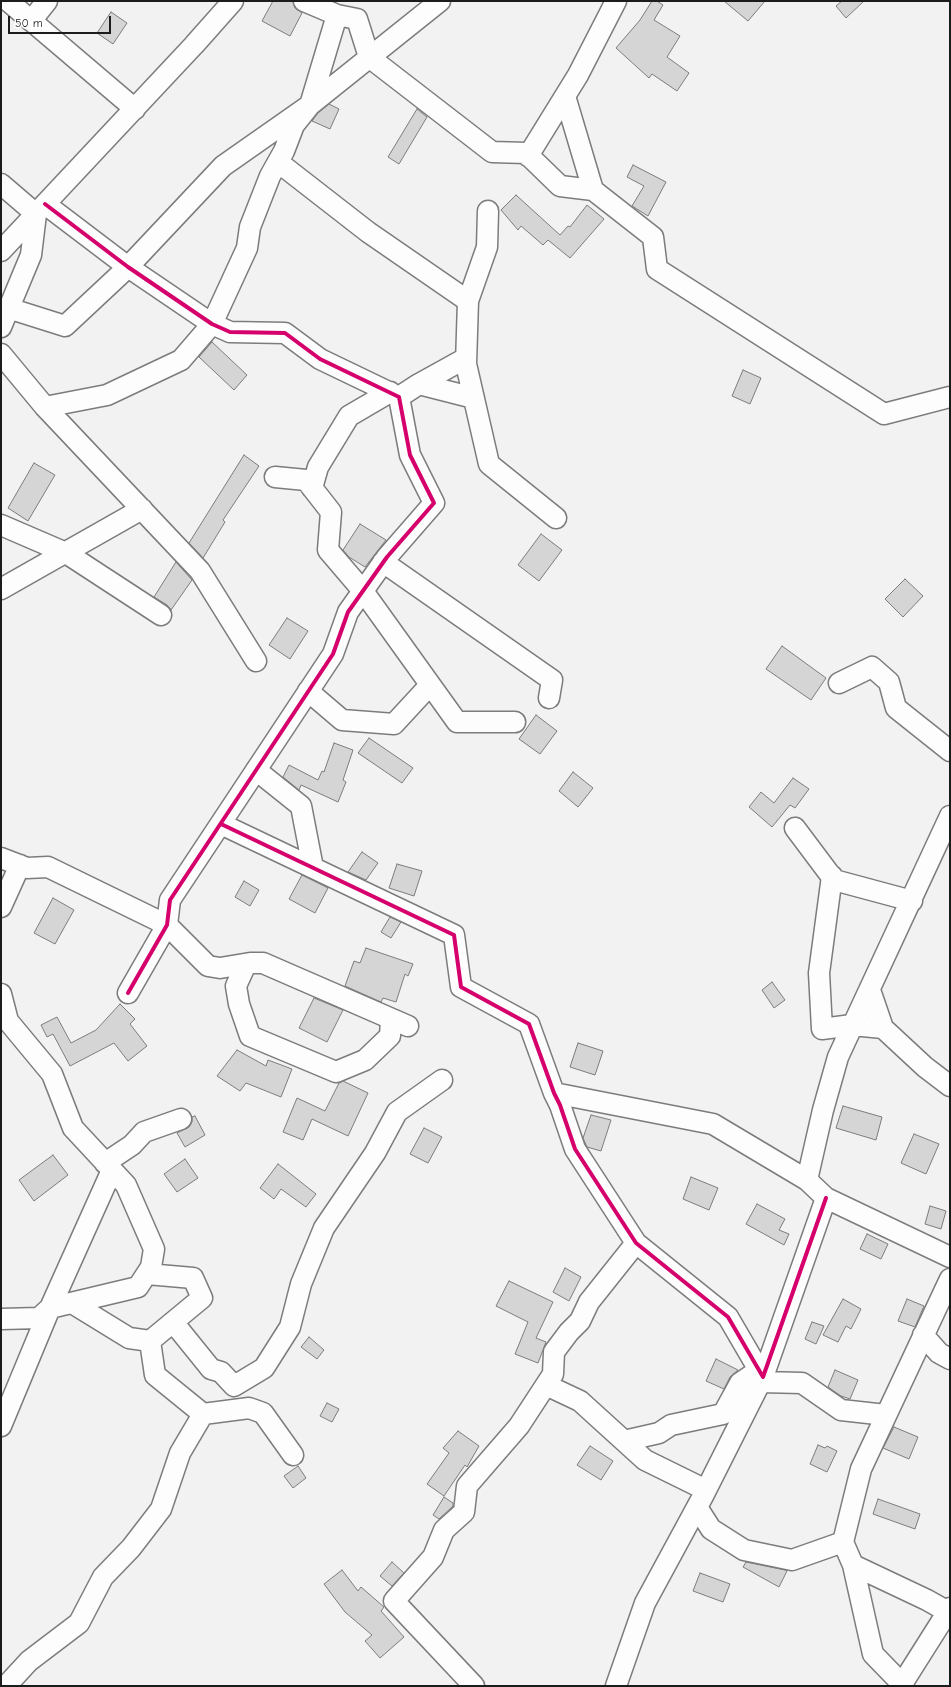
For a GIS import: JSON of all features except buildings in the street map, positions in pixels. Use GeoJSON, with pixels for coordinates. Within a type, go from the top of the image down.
{"type":"FeatureCollection","features":[{"type":"Feature","properties":{"kind":"street"},"geometry":{"type":"LineString","coordinates":[[8,1],[135,109]]}},
{"type":"Feature","properties":{"kind":"street"},"geometry":{"type":"LineString","coordinates":[[31,21],[47,1]]}},
{"type":"Feature","properties":{"kind":"street"},"geometry":{"type":"LineString","coordinates":[[1,251],[135,109],[233,1]]}},
{"type":"Feature","properties":{"kind":"street"},"geometry":{"type":"LineString","coordinates":[[304,1],[337,15],[357,19],[385,44]]}},
{"type":"Feature","properties":{"kind":"street"},"geometry":{"type":"LineString","coordinates":[[8,308],[65,326],[128,267],[224,166],[310,105],[440,1]]}},
{"type":"Feature","properties":{"kind":"street"},"geometry":{"type":"LineString","coordinates":[[528,156],[578,75],[616,1]]}},
{"type":"Feature","properties":{"kind":"street"},"geometry":{"type":"LineString","coordinates":[[45,407],[107,395],[181,360],[212,324],[247,248],[255,214],[270,176],[278,162],[294,125],[310,105],[337,15]]}},
{"type":"Feature","properties":{"kind":"street"},"geometry":{"type":"LineString","coordinates":[[357,19],[369,57],[492,152],[526,154],[560,186],[593,190],[653,238],[657,269],[884,414],[950,397]]}},
{"type":"Feature","properties":{"kind":"street"},"geometry":{"type":"LineString","coordinates":[[565,96],[593,190]]}},
{"type":"Feature","properties":{"kind":"street"},"geometry":{"type":"LineString","coordinates":[[278,162],[368,232],[468,301]]}},
{"type":"Feature","properties":{"kind":"street"},"geometry":{"type":"LineString","coordinates":[[1,184],[41,209],[212,324],[230,332],[284,333],[320,359],[394,395],[410,455],[434,503],[384,562],[348,612],[333,654],[170,900],[167,926],[128,993]]}},
{"type":"Feature","properties":{"kind":"street"},"geometry":{"type":"LineString","coordinates":[[1,327],[31,255],[41,209]]}},
{"type":"Feature","properties":{"kind":"street"},"geometry":{"type":"LineString","coordinates":[[488,211],[487,247],[468,301],[466,364],[489,464],[556,518]]}},
{"type":"Feature","properties":{"kind":"street"},"geometry":{"type":"LineString","coordinates":[[1,354],[45,407],[200,571],[256,661]]}},
{"type":"Feature","properties":{"kind":"street"},"geometry":{"type":"LineString","coordinates":[[312,488],[318,468],[349,416],[419,384],[466,358]]}},
{"type":"Feature","properties":{"kind":"street"},"geometry":{"type":"LineString","coordinates":[[419,384],[474,398]]}},
{"type":"Feature","properties":{"kind":"street"},"geometry":{"type":"LineString","coordinates":[[275,477],[306,480],[331,512],[328,550],[363,591],[457,722],[516,722]]}},
{"type":"Feature","properties":{"kind":"street"},"geometry":{"type":"LineString","coordinates":[[1,589],[142,510]]}},
{"type":"Feature","properties":{"kind":"street"},"geometry":{"type":"LineString","coordinates":[[1,525],[66,553],[161,615]]}},
{"type":"Feature","properties":{"kind":"street"},"geometry":{"type":"LineString","coordinates":[[384,562],[552,680],[549,698]]}},
{"type":"Feature","properties":{"kind":"street"},"geometry":{"type":"LineString","coordinates":[[839,683],[872,667],[889,682],[896,708],[950,751]]}},
{"type":"Feature","properties":{"kind":"street"},"geometry":{"type":"LineString","coordinates":[[308,691],[342,720],[394,724],[430,685]]}},
{"type":"Feature","properties":{"kind":"street"},"geometry":{"type":"LineString","coordinates":[[256,770],[301,806],[314,868]]}},
{"type":"Feature","properties":{"kind":"street"},"geometry":{"type":"LineString","coordinates":[[807,1180],[823,1110],[838,1057],[912,901],[950,816]]}},
{"type":"Feature","properties":{"kind":"street"},"geometry":{"type":"LineString","coordinates":[[221,824],[454,935],[461,987],[529,1024],[575,1149],[636,1243],[728,1317],[761,1376]]}},
{"type":"Feature","properties":{"kind":"street"},"geometry":{"type":"LineString","coordinates":[[795,828],[834,880],[912,901]]}},
{"type":"Feature","properties":{"kind":"street"},"geometry":{"type":"LineString","coordinates":[[1,858],[27,868],[48,868],[167,926],[208,966],[220,968],[246,964],[263,963],[400,1022],[390,1036],[365,1060],[336,1072],[250,1036],[239,1004],[236,986],[246,964]]}},
{"type":"Feature","properties":{"kind":"street"},"geometry":{"type":"LineString","coordinates":[[1,906],[20,865]]}},
{"type":"Feature","properties":{"kind":"street"},"geometry":{"type":"LineString","coordinates":[[832,876],[819,973],[822,1029],[852,1025],[883,1028]]}},
{"type":"Feature","properties":{"kind":"street"},"geometry":{"type":"LineString","coordinates":[[870,990],[883,1028],[925,1067],[950,1086]]}},
{"type":"Feature","properties":{"kind":"street"},"geometry":{"type":"LineString","coordinates":[[1,994],[8,1021],[52,1074],[73,1128],[126,1185],[154,1248],[152,1267],[138,1287],[50,1308],[39,1318],[1,1319]]}},
{"type":"Feature","properties":{"kind":"street"},"geometry":{"type":"LineString","coordinates":[[173,1322],[211,1369],[221,1372],[234,1386],[264,1368],[290,1327],[301,1284],[324,1228],[375,1153],[397,1112],[442,1080]]}},
{"type":"Feature","properties":{"kind":"street"},"geometry":{"type":"LineString","coordinates":[[554,1093],[713,1124],[807,1180],[826,1198],[950,1257]]}},
{"type":"Feature","properties":{"kind":"street"},"geometry":{"type":"LineString","coordinates":[[1,1426],[109,1167],[144,1132],[181,1119]]}},
{"type":"Feature","properties":{"kind":"street"},"geometry":{"type":"LineString","coordinates":[[616,1686],[645,1603],[706,1490],[761,1376],[826,1198]]}},
{"type":"Feature","properties":{"kind":"street"},"geometry":{"type":"LineString","coordinates":[[474,1686],[394,1600],[433,1557],[444,1530],[464,1512],[467,1486],[519,1426],[553,1374],[554,1352],[569,1332],[580,1321],[589,1302],[636,1243]]}},
{"type":"Feature","properties":{"kind":"street"},"geometry":{"type":"LineString","coordinates":[[72,1303],[129,1338],[150,1341],[202,1298],[193,1278],[147,1274]]}},
{"type":"Feature","properties":{"kind":"street"},"geometry":{"type":"LineString","coordinates":[[853,1565],[949,1611],[903,1685],[873,1654],[853,1565],[843,1542],[861,1469],[950,1278]]}},
{"type":"Feature","properties":{"kind":"street"},"geometry":{"type":"LineString","coordinates":[[923,1335],[939,1353],[950,1359]]}},
{"type":"Feature","properties":{"kind":"street"},"geometry":{"type":"LineString","coordinates":[[150,1341],[155,1375],[203,1414],[249,1408],[263,1413],[293,1455]]}},
{"type":"Feature","properties":{"kind":"street"},"geometry":{"type":"LineString","coordinates":[[624,1441],[659,1432],[671,1424],[723,1414],[740,1383],[761,1376],[802,1383],[841,1410],[886,1415]]}},
{"type":"Feature","properties":{"kind":"street"},"geometry":{"type":"LineString","coordinates":[[546,1385],[580,1401],[646,1460],[706,1490]]}},
{"type":"Feature","properties":{"kind":"street"},"geometry":{"type":"LineString","coordinates":[[6,1686],[29,1661],[79,1623],[103,1577],[131,1548],[161,1509],[180,1453],[203,1414]]}},
{"type":"Feature","properties":{"kind":"street"},"geometry":{"type":"LineString","coordinates":[[697,1507],[711,1529],[744,1550],[792,1560],[843,1542]]}},
{"type":"Feature","properties":{"kind":"cycle path"},"geometry":{"type":"LineString","coordinates":[[45,204],[128,267],[212,324],[230,332],[285,333],[320,359],[399,397],[410,455],[434,503],[387,557],[348,612],[333,654],[170,900],[167,925],[128,993]]}},
{"type":"Feature","properties":{"kind":"cycle path"},"geometry":{"type":"LineString","coordinates":[[221,824],[454,935],[461,987],[529,1024],[575,1149],[636,1243],[728,1317],[763,1377],[826,1198]]}}]}
